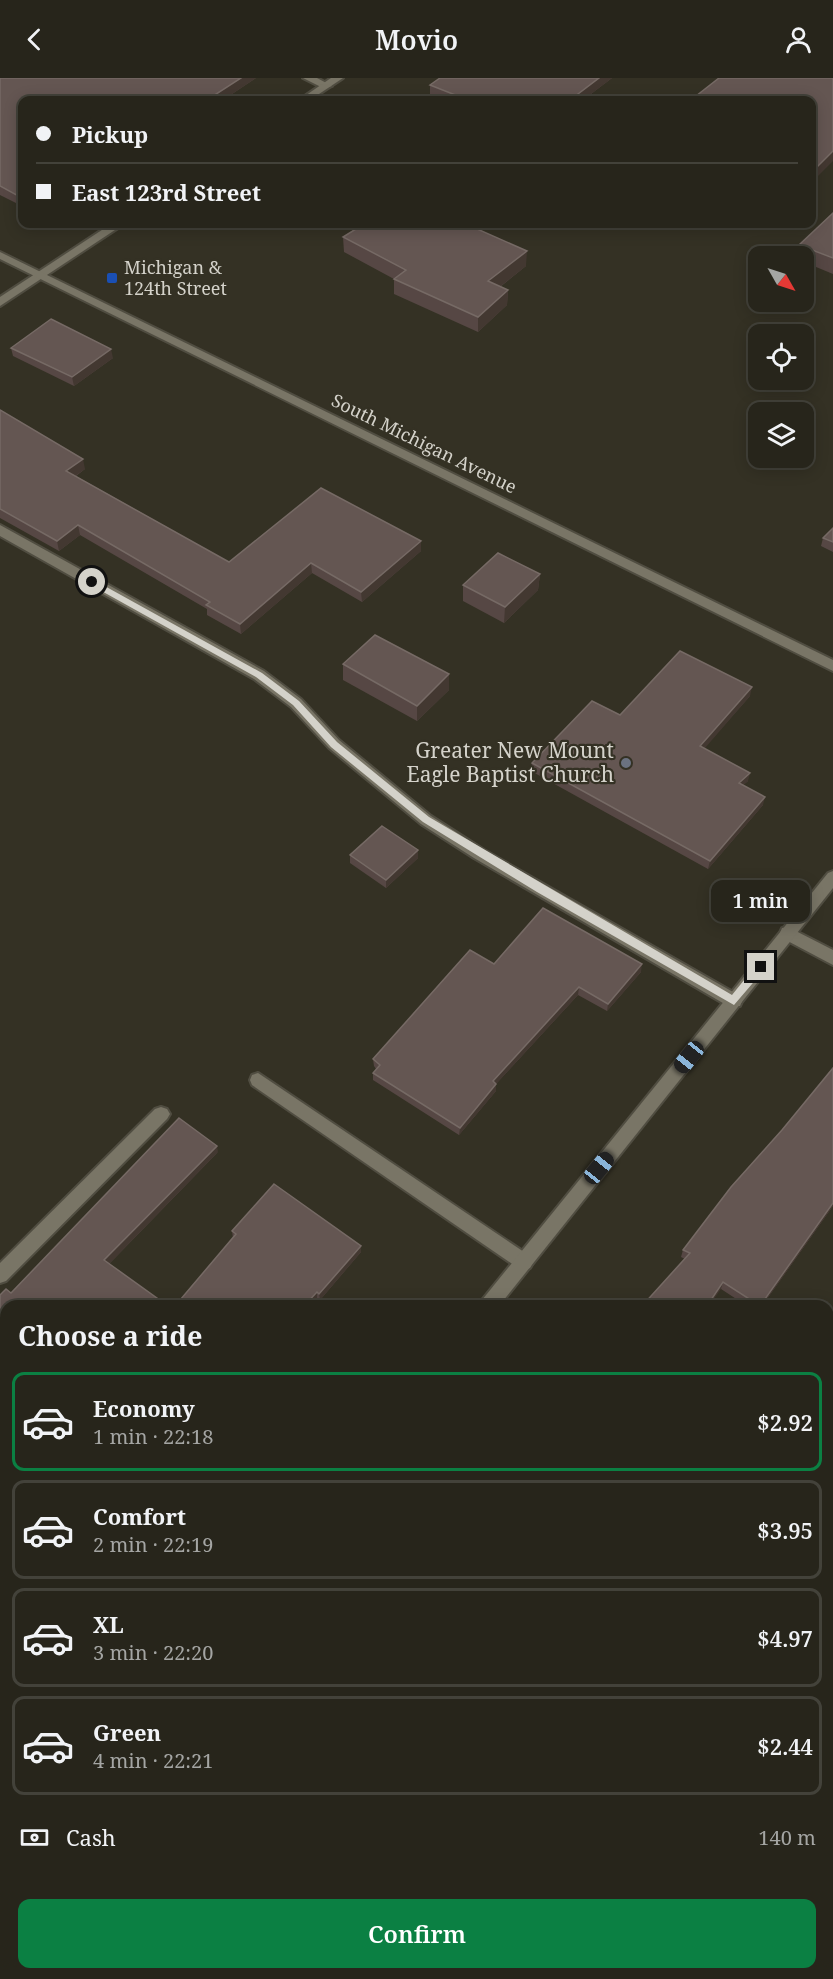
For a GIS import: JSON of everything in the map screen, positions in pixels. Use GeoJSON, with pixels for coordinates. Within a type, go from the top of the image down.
{"type":"FeatureCollection","features":[{"type":"Feature","properties":{"kind":"main road"},"geometry":{"type":"LineString","coordinates":[[308,78],[327,86]]}},
{"type":"Feature","properties":{"kind":"main road"},"geometry":{"type":"LineString","coordinates":[[311,96],[338,78]]}},
{"type":"Feature","properties":{"kind":"main road"},"geometry":{"type":"LineString","coordinates":[[0,302],[112,228]]}},
{"type":"Feature","properties":{"kind":"main road","name":"South Michigan Avenue"},"geometry":{"type":"LineString","coordinates":[[0,255],[833,666]]}},
{"type":"Feature","properties":{"kind":"main road"},"geometry":{"type":"LineString","coordinates":[[3,535],[259,675],[296,703],[334,744],[426,820],[479,854],[734,1001]]}},
{"type":"Feature","properties":{"kind":"main road"},"geometry":{"type":"LineString","coordinates":[[493,1300],[833,877]]}},
{"type":"Feature","properties":{"kind":"main road"},"geometry":{"type":"LineString","coordinates":[[788,933],[833,958]]}},
{"type":"Feature","properties":{"kind":"main road"},"geometry":{"type":"LineString","coordinates":[[258,1080],[524,1262]]}},
{"type":"Feature","properties":{"kind":"main road"},"geometry":{"type":"LineString","coordinates":[[0,1275],[161,1114]]}},
{"type":"Feature","properties":{"kind":"building"},"geometry":{"type":"Polygon","coordinates":[[[0,78],[241,78],[213,96],[18,96],[18,196],[0,186],[0,78]]]}},
{"type":"Feature","properties":{"kind":"building"},"geometry":{"type":"Polygon","coordinates":[[[440,78],[599,78],[575,96],[458,96],[430,85],[440,78]]]}},
{"type":"Feature","properties":{"kind":"building"},"geometry":{"type":"Polygon","coordinates":[[[719,78],[832,78],[833,151],[816,168],[816,96],[696,96],[719,78]]]}},
{"type":"Feature","properties":{"kind":"building"},"geometry":{"type":"Polygon","coordinates":[[[833,213],[833,258],[814,251],[814,246],[799,245],[833,213]]]}},
{"type":"Feature","properties":{"kind":"building"},"geometry":{"type":"Polygon","coordinates":[[[358,228],[475,228],[527,251],[488,281],[508,290],[478,317],[394,279],[406,270],[343,237],[358,228]]]}},
{"type":"Feature","properties":{"kind":"building"},"geometry":{"type":"Polygon","coordinates":[[[51,319],[111,349],[72,377],[11,348],[51,319]]]}},
{"type":"Feature","properties":{"kind":"building"},"geometry":{"type":"Polygon","coordinates":[[[0,410],[83,459],[66,471],[229,562],[321,488],[421,541],[361,592],[311,563],[240,624],[206,605],[210,602],[78,525],[57,541],[0,509],[0,410]]]}},
{"type":"Feature","properties":{"kind":"building"},"geometry":{"type":"Polygon","coordinates":[[[833,528],[833,542],[823,538],[833,528]]]}},
{"type":"Feature","properties":{"kind":"building"},"geometry":{"type":"Polygon","coordinates":[[[498,553],[540,574],[505,607],[463,585],[498,553]]]}},
{"type":"Feature","properties":{"kind":"building"},"geometry":{"type":"Polygon","coordinates":[[[375,635],[449,674],[417,706],[343,664],[375,635]]]}},
{"type":"Feature","properties":{"kind":"building","name":"Greater New Mount Eagle Baptist Church"},"geometry":{"type":"Polygon","coordinates":[[[680,651],[752,687],[700,746],[750,773],[739,783],[765,797],[710,861],[532,763],[592,701],[620,715],[680,651]]]}},
{"type":"Feature","properties":{"kind":"building"},"geometry":{"type":"Polygon","coordinates":[[[382,826],[418,850],[386,880],[350,855],[382,826]]]}},
{"type":"Feature","properties":{"kind":"building"},"geometry":{"type":"Polygon","coordinates":[[[543,908],[642,964],[608,1004],[579,987],[493,1081],[496,1084],[460,1128],[373,1073],[380,1065],[373,1059],[470,950],[494,964],[543,908]]]}},
{"type":"Feature","properties":{"kind":"building"},"geometry":{"type":"Polygon","coordinates":[[[833,1068],[833,1203],[764,1300],[751,1300],[723,1282],[711,1300],[647,1300],[690,1253],[683,1250],[731,1187],[833,1068]]]}},
{"type":"Feature","properties":{"kind":"building"},"geometry":{"type":"Polygon","coordinates":[[[179,1118],[217,1146],[104,1260],[160,1300],[0,1300],[0,1295],[6,1289],[11,1293],[179,1118]]]}},
{"type":"Feature","properties":{"kind":"building"},"geometry":{"type":"Polygon","coordinates":[[[274,1184],[361,1246],[319,1294],[317,1292],[310,1300],[180,1300],[236,1234],[232,1231],[274,1184]]]}},
{"type":"Feature","properties":{"kind":"place","name":"Michigan & 124th Street"},"geometry":{"type":"Point","coordinates":[112,278]}},
{"type":"Feature","properties":{"kind":"place","name":"Greater New Mount Eagle Baptist Church"},"geometry":{"type":"Point","coordinates":[626,763]}},
{"type":"Feature","properties":{"kind":"route"},"geometry":{"type":"LineString","coordinates":[[92,582],[259,675],[296,703],[334,744],[426,820],[540,890],[734,1001],[761,967]]}}]}
